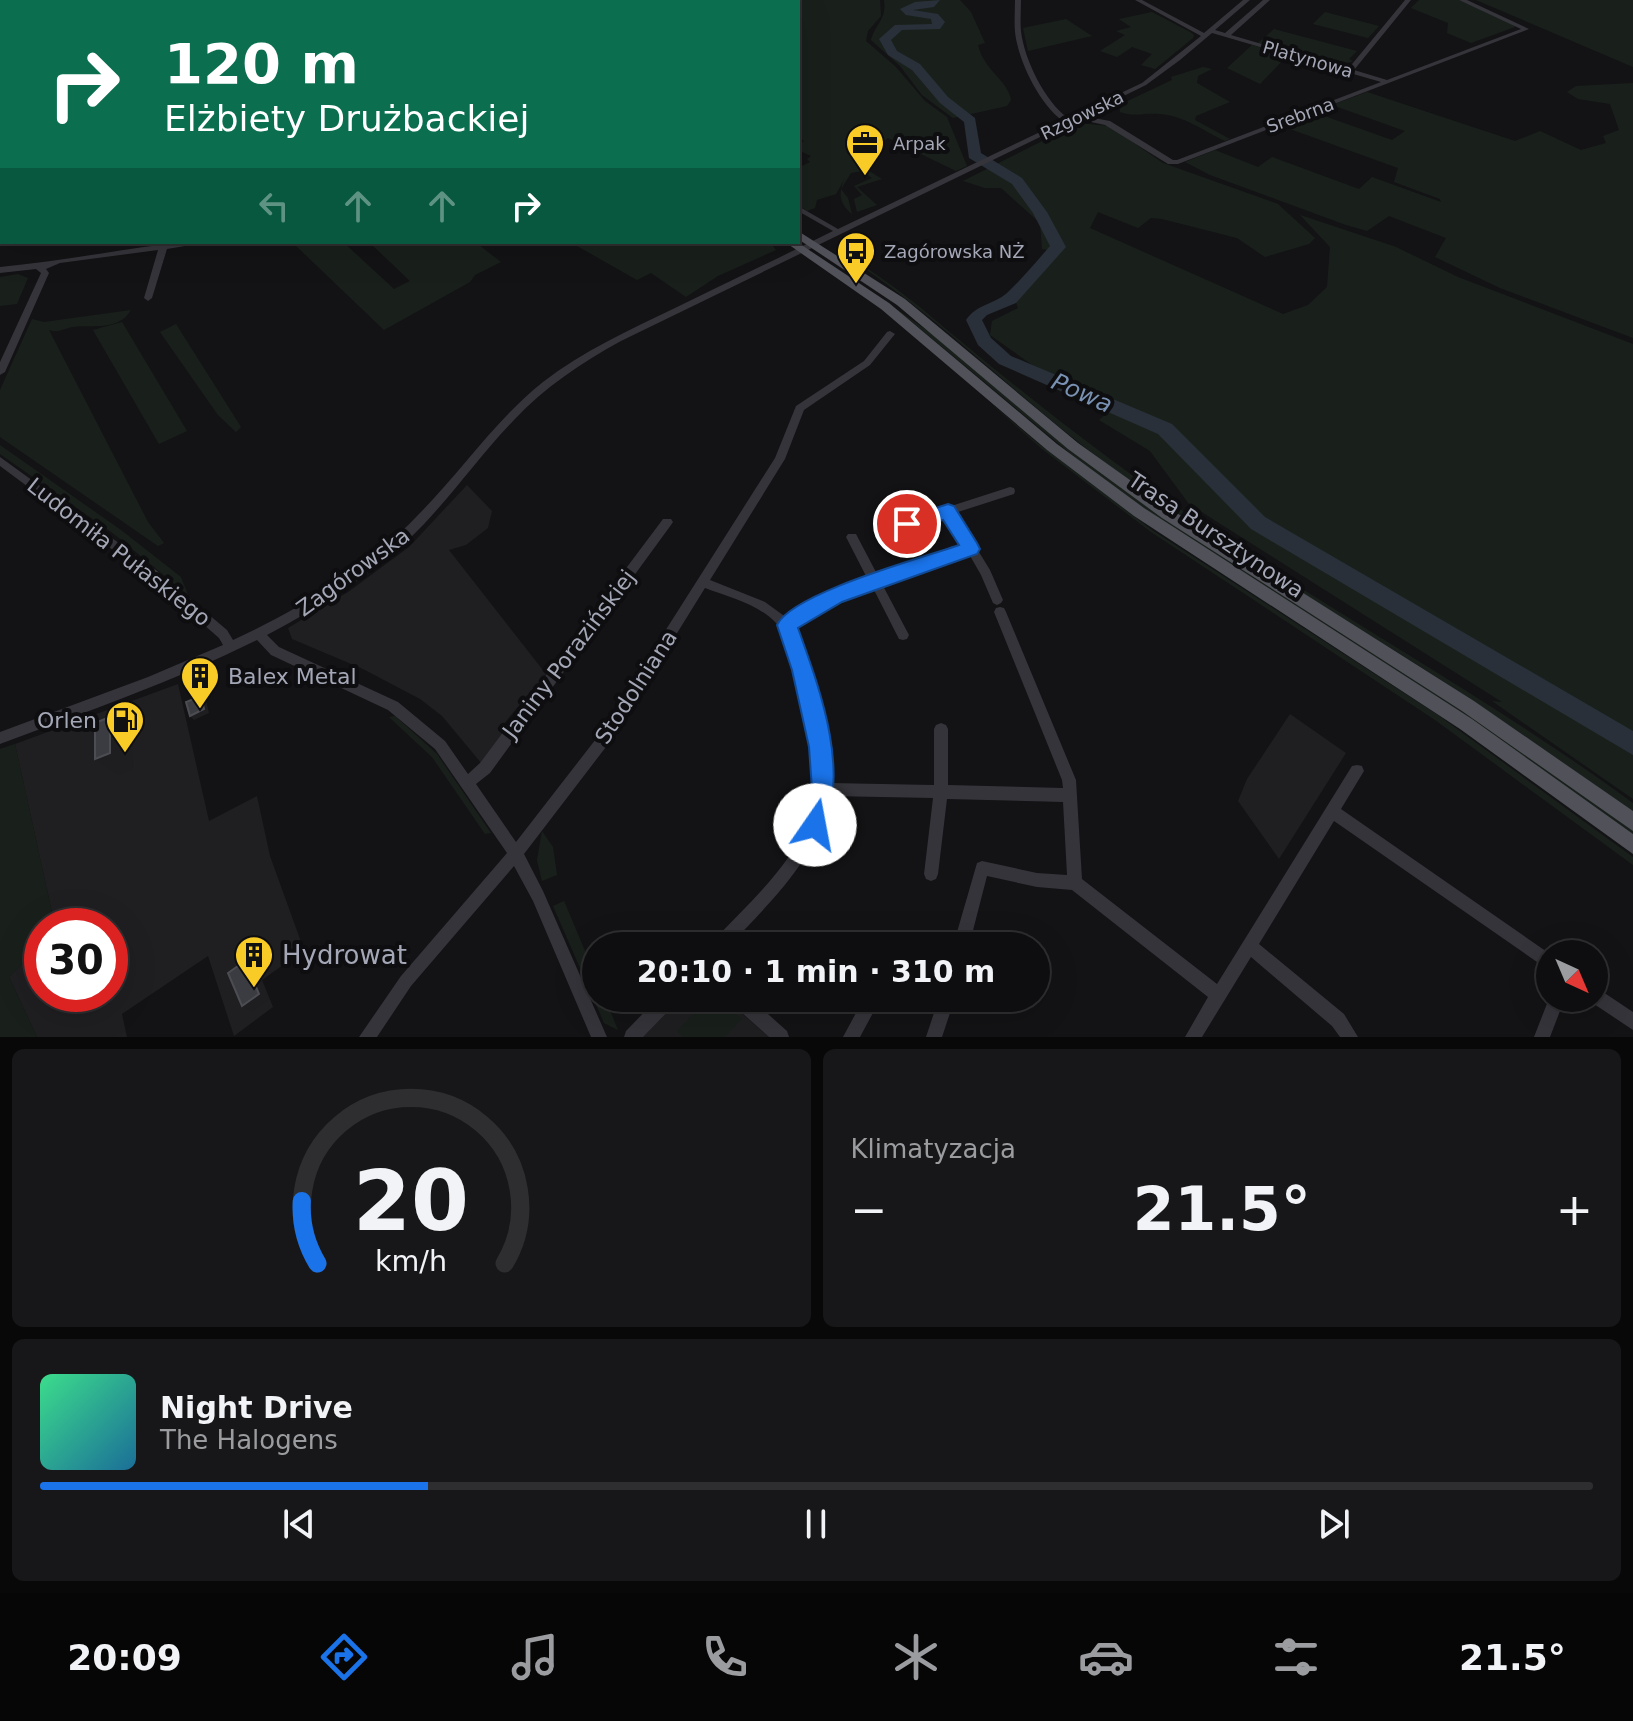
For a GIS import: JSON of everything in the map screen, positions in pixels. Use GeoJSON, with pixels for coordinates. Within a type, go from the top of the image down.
{"type":"FeatureCollection","features":[{"type":"Feature","properties":{"kind":"main road","name":"Trasa Bursztynowa"},"geometry":{"type":"LineString","coordinates":[[804,245],[901,302],[1073,446],[1167,514],[1468,706],[1633,822]]}},
{"type":"Feature","properties":{"kind":"main road","name":"Trasa Bursztynowa"},"geometry":{"type":"LineString","coordinates":[[804,245],[896,315],[1052,447],[1139,512],[1466,724],[1633,845]]}},
{"type":"Feature","properties":{"kind":"street"},"geometry":{"type":"LineString","coordinates":[[1018,0],[1018,33],[1030,70],[1042,92],[1072,119]]}},
{"type":"Feature","properties":{"kind":"street","name":"Platynowa"},"geometry":{"type":"LineString","coordinates":[[1138,0],[1208,33],[1227,35],[1389,82]]}},
{"type":"Feature","properties":{"kind":"street","name":"Rzgowska"},"geometry":{"type":"LineString","coordinates":[[851,225],[1155,77],[1247,0]]}},
{"type":"Feature","properties":{"kind":"street","name":"Platynowa"},"geometry":{"type":"LineString","coordinates":[[1227,35],[1267,0]]}},
{"type":"Feature","properties":{"kind":"street"},"geometry":{"type":"LineString","coordinates":[[1350,71],[1408,0]]}},
{"type":"Feature","properties":{"kind":"street","name":"Srebrna"},"geometry":{"type":"LineString","coordinates":[[1072,119],[1107,123],[1174,162],[1526,29],[1462,0]]}},
{"type":"Feature","properties":{"kind":"street"},"geometry":{"type":"LineString","coordinates":[[800,209],[834,229]]}},
{"type":"Feature","properties":{"kind":"street","name":"Zagórowska"},"geometry":{"type":"LineString","coordinates":[[0,738],[231,648],[331,593],[404,537],[439,503],[509,419],[553,379],[598,350],[834,229],[851,225]]}},
{"type":"Feature","properties":{"kind":"street","name":"Zagórowska"},"geometry":{"type":"LineString","coordinates":[[804,245],[851,225]]}},
{"type":"Feature","properties":{"kind":"street"},"geometry":{"type":"LineString","coordinates":[[0,270],[42,267],[59,261],[164,245],[148,298]]}},
{"type":"Feature","properties":{"kind":"street"},"geometry":{"type":"LineString","coordinates":[[0,372],[45,273],[42,267]]}},
{"type":"Feature","properties":{"kind":"street","name":"Stodolniana"},"geometry":{"type":"LineString","coordinates":[[367,1037],[406,981],[516,854],[604,739],[780,459],[800,408],[867,363],[890,334]]}},
{"type":"Feature","properties":{"kind":"street","name":"Ludomiła Pułaskiego"},"geometry":{"type":"LineString","coordinates":[[0,461],[141,564],[223,634],[231,648]]}},
{"type":"Feature","properties":{"kind":"street"},"geometry":{"type":"LineString","coordinates":[[887,531],[1010,491]]}},
{"type":"Feature","properties":{"kind":"street"},"geometry":{"type":"LineString","coordinates":[[948,511],[999,606],[1069,780],[1075,883]]}},
{"type":"Feature","properties":{"kind":"street","name":"Janiny Porazińskiej"},"geometry":{"type":"LineString","coordinates":[[467,783],[485,768],[667,522]]}},
{"type":"Feature","properties":{"kind":"street"},"geometry":{"type":"LineString","coordinates":[[852,537],[903,635]]}},
{"type":"Feature","properties":{"kind":"street"},"geometry":{"type":"LineString","coordinates":[[787,625],[825,601],[971,549]]}},
{"type":"Feature","properties":{"kind":"street"},"geometry":{"type":"LineString","coordinates":[[702,582],[749,600],[787,625],[802,670],[820,747],[823,789],[815,825],[799,856],[731,932]]}},
{"type":"Feature","properties":{"kind":"street"},"geometry":{"type":"LineString","coordinates":[[259,634],[275,651],[376,697],[409,716],[440,745],[516,854],[544,909],[599,1037]]}},
{"type":"Feature","properties":{"kind":"street"},"geometry":{"type":"LineString","coordinates":[[931,874],[941,792],[941,729]]}},
{"type":"Feature","properties":{"kind":"street"},"geometry":{"type":"LineString","coordinates":[[1193,1037],[1357,771]]}},
{"type":"Feature","properties":{"kind":"street"},"geometry":{"type":"LineString","coordinates":[[823,789],[1069,795]]}},
{"type":"Feature","properties":{"kind":"street"},"geometry":{"type":"LineString","coordinates":[[1333,812],[1536,953]]}},
{"type":"Feature","properties":{"kind":"street"},"geometry":{"type":"LineString","coordinates":[[965,932],[982,868],[1037,880],[1075,883],[1218,995]]}},
{"type":"Feature","properties":{"kind":"street"},"geometry":{"type":"LineString","coordinates":[[1250,946],[1338,1020],[1350,1037]]}},
{"type":"Feature","properties":{"kind":"street"},"geometry":{"type":"LineString","coordinates":[[1608,1004],[1633,1022]]}},
{"type":"Feature","properties":{"kind":"street"},"geometry":{"type":"LineString","coordinates":[[632,1037],[656,1012]]}},
{"type":"Feature","properties":{"kind":"street"},"geometry":{"type":"LineString","coordinates":[[753,1012],[781,1037]]}},
{"type":"Feature","properties":{"kind":"street"},"geometry":{"type":"LineString","coordinates":[[851,1037],[865,1012]]}},
{"type":"Feature","properties":{"kind":"street"},"geometry":{"type":"LineString","coordinates":[[934,1037],[942,1012]]}},
{"type":"Feature","properties":{"kind":"street"},"geometry":{"type":"LineString","coordinates":[[1542,1037],[1552,1012]]}},
{"type":"Feature","properties":{"kind":"shaded area"},"geometry":{"type":"Polygon","coordinates":[[[800,0],[880,0],[881,16],[868,31],[866,41],[896,67],[925,101],[947,117],[967,166],[956,171],[888,138],[858,164],[882,179],[857,187],[877,205],[857,212],[854,199],[862,195],[854,186],[872,178],[862,171],[851,173],[836,194],[817,200],[815,208],[807,211],[800,206],[800,167],[810,162],[807,159],[811,156],[800,151],[800,144],[804,141],[800,138],[800,0]]]}},
{"type":"Feature","properties":{"kind":"shaded area"},"geometry":{"type":"Polygon","coordinates":[[[884,0],[960,0],[971,12],[985,43],[978,45],[985,62],[1009,93],[1011,100],[1007,106],[953,118],[922,95],[900,66],[871,40],[883,17],[884,0]]]}},
{"type":"Feature","properties":{"kind":"shaded area"},"geometry":{"type":"Polygon","coordinates":[[[1419,0],[1459,0],[1515,27],[1471,43],[1447,33],[1448,23],[1411,8],[1419,0]]]}},
{"type":"Feature","properties":{"kind":"shaded area"},"geometry":{"type":"Polygon","coordinates":[[[1476,0],[1633,0],[1633,67],[1476,0]]]}},
{"type":"Feature","properties":{"kind":"shaded area"},"geometry":{"type":"Polygon","coordinates":[[[1152,12],[1190,32],[1193,38],[1155,69],[1141,65],[1152,54],[1132,47],[1117,57],[1100,51],[1125,35],[1116,31],[1131,27],[1119,19],[1152,12]]]}},
{"type":"Feature","properties":{"kind":"shaded area"},"geometry":{"type":"Polygon","coordinates":[[[1325,12],[1379,26],[1368,38],[1313,24],[1325,12]]]}},
{"type":"Feature","properties":{"kind":"shaded area"},"geometry":{"type":"Polygon","coordinates":[[[1066,19],[1092,36],[1028,51],[1023,28],[1066,19]]]}},
{"type":"Feature","properties":{"kind":"shaded area"},"geometry":{"type":"Polygon","coordinates":[[[1274,29],[1357,51],[1349,59],[1353,61],[1343,65],[1257,44],[1274,29]]]}},
{"type":"Feature","properties":{"kind":"shaded area"},"geometry":{"type":"Polygon","coordinates":[[[1252,45],[1288,55],[1260,84],[1227,68],[1252,45]]]}},
{"type":"Feature","properties":{"kind":"shaded area"},"geometry":{"type":"Polygon","coordinates":[[[1203,67],[1212,69],[1198,76],[1197,83],[1230,102],[1196,116],[1195,120],[1230,139],[1225,141],[1185,120],[1168,115],[1120,112],[1119,105],[1172,80],[1171,77],[1203,67]]]}},
{"type":"Feature","properties":{"kind":"shaded area"},"geometry":{"type":"Polygon","coordinates":[[[1633,83],[1633,338],[1500,288],[1435,257],[1446,238],[1389,216],[1367,231],[1346,225],[1210,175],[1185,162],[1215,150],[1258,167],[1272,157],[1359,189],[1372,177],[1441,202],[1394,182],[1398,168],[1279,125],[1313,112],[1392,140],[1405,131],[1332,105],[1367,92],[1515,141],[1540,131],[1581,150],[1606,143],[1603,136],[1619,130],[1610,104],[1578,99],[1567,92],[1576,86],[1633,83]]]}},
{"type":"Feature","properties":{"kind":"shaded area"},"geometry":{"type":"Polygon","coordinates":[[[1078,123],[1109,126],[1163,163],[1278,204],[1315,238],[1309,244],[1265,257],[1237,238],[1162,219],[1151,218],[1138,228],[1098,212],[1090,228],[1283,314],[1308,305],[1327,287],[1330,247],[1300,215],[1396,247],[1458,277],[1633,344],[1633,799],[1492,701],[1502,702],[1189,504],[1150,451],[1099,420],[1107,413],[1086,403],[990,335],[992,321],[1018,308],[1016,302],[1059,252],[1042,249],[1040,223],[1001,188],[985,188],[963,181],[1078,123]]]}},
{"type":"Feature","properties":{"kind":"shaded area"},"geometry":{"type":"Polygon","coordinates":[[[841,189],[848,198],[852,214],[842,202],[841,189]]]}},
{"type":"Feature","properties":{"kind":"shaded area"},"geometry":{"type":"Polygon","coordinates":[[[294,244],[345,244],[394,289],[410,281],[371,244],[478,244],[501,262],[475,275],[470,282],[384,330],[294,244]]]}},
{"type":"Feature","properties":{"kind":"shaded area"},"geometry":{"type":"Polygon","coordinates":[[[574,244],[772,244],[776,250],[718,276],[686,297],[651,273],[637,280],[574,244]]]}},
{"type":"Feature","properties":{"kind":"shaded area"},"geometry":{"type":"Polygon","coordinates":[[[839,251],[901,292],[1030,398],[1142,483],[1272,570],[1583,767],[1633,803],[1633,812],[1469,698],[1133,483],[1058,426],[915,306],[839,251]]]}},
{"type":"Feature","properties":{"kind":"shaded area"},"geometry":{"type":"Polygon","coordinates":[[[826,260],[935,336],[1068,448],[1155,512],[1456,704],[1633,830],[1633,836],[1164,523],[1084,465],[911,321],[826,260]]]}},
{"type":"Feature","properties":{"kind":"shaded area"},"geometry":{"type":"Polygon","coordinates":[[[18,274],[28,278],[17,304],[0,306],[0,277],[18,274]]]}},
{"type":"Feature","properties":{"kind":"shaded area"},"geometry":{"type":"Polygon","coordinates":[[[131,310],[119,322],[104,326],[49,330],[148,522],[164,543],[158,546],[0,437],[0,390],[32,319],[44,322],[131,310]]]}},
{"type":"Feature","properties":{"kind":"shaded area"},"geometry":{"type":"Polygon","coordinates":[[[122,322],[187,431],[159,444],[93,330],[122,322]]]}},
{"type":"Feature","properties":{"kind":"shaded area"},"geometry":{"type":"Polygon","coordinates":[[[176,324],[241,427],[236,432],[218,415],[160,332],[176,324]]]}},
{"type":"Feature","properties":{"kind":"shaded area"},"geometry":{"type":"Polygon","coordinates":[[[988,401],[1152,530],[1438,715],[1633,857],[1633,865],[1435,720],[1151,532],[1042,449],[988,401]]]}},
{"type":"Feature","properties":{"kind":"shaded area"},"geometry":{"type":"Polygon","coordinates":[[[0,445],[121,530],[181,577],[188,595],[114,534],[0,454],[0,445]]]}},
{"type":"Feature","properties":{"kind":"shaded area"},"geometry":{"type":"Polygon","coordinates":[[[467,485],[492,511],[488,528],[466,545],[449,550],[546,674],[501,727],[506,734],[482,764],[442,716],[420,699],[363,669],[292,639],[288,628],[348,592],[409,547],[467,485]]]}},
{"type":"Feature","properties":{"kind":"shaded area"},"geometry":{"type":"Polygon","coordinates":[[[178,684],[209,821],[257,796],[270,856],[304,950],[262,980],[273,1007],[234,1036],[208,956],[128,1010],[128,908],[51,908],[15,744],[178,684]]]}},
{"type":"Feature","properties":{"kind":"shaded area"},"geometry":{"type":"Polygon","coordinates":[[[1290,714],[1346,753],[1279,859],[1238,801],[1247,779],[1290,714]]]}},
{"type":"Feature","properties":{"kind":"shaded area"},"geometry":{"type":"Polygon","coordinates":[[[395,716],[437,754],[491,833],[485,834],[432,757],[389,717],[395,716]]]}},
{"type":"Feature","properties":{"kind":"shaded area"},"geometry":{"type":"Polygon","coordinates":[[[15,744],[51,908],[24,908],[24,962],[9,977],[37,1037],[0,1037],[0,749],[15,744]]]}},
{"type":"Feature","properties":{"kind":"shaded area"},"geometry":{"type":"Polygon","coordinates":[[[542,831],[553,847],[557,875],[542,881],[537,860],[542,831]]]}},
{"type":"Feature","properties":{"kind":"shaded area"},"geometry":{"type":"Polygon","coordinates":[[[564,901],[582,944],[582,973],[553,906],[564,901]]]}},
{"type":"Feature","properties":{"kind":"shaded area"},"geometry":{"type":"Polygon","coordinates":[[[24,962],[24,1009],[9,977],[24,962]]]}},
{"type":"Feature","properties":{"kind":"shaded area"},"geometry":{"type":"Polygon","coordinates":[[[25,1012],[125,1012],[122,1014],[127,1037],[37,1037],[25,1012]]]}},
{"type":"Feature","properties":{"kind":"shaded area"},"geometry":{"type":"Polygon","coordinates":[[[599,1012],[611,1012],[618,1030],[604,1023],[599,1012]]]}},
{"type":"Feature","properties":{"kind":"shaded area"},"geometry":{"type":"Polygon","coordinates":[[[664,1012],[740,1012],[769,1037],[641,1037],[664,1012]]]}},
{"type":"Feature","properties":{"kind":"shaded area"},"geometry":{"type":"Polygon","coordinates":[[[695,1012],[734,1012],[742,1019],[725,1037],[682,1037],[677,1031],[695,1012]]]}},
{"type":"Feature","properties":{"kind":"building"},"geometry":{"type":"Polygon","coordinates":[[[201,696],[204,709],[190,716],[186,702],[201,696]]]}},
{"type":"Feature","properties":{"kind":"building"},"geometry":{"type":"Polygon","coordinates":[[[110,717],[110,753],[95,759],[95,723],[110,717]]]}},
{"type":"Feature","properties":{"kind":"building"},"geometry":{"type":"Polygon","coordinates":[[[245,961],[259,994],[242,1006],[228,973],[245,961]]]}},
{"type":"Feature","properties":{"kind":"waterway","name":"Powa"},"geometry":{"type":"LineString","coordinates":[[935,0],[930,5],[905,9],[910,13],[934,16],[939,22],[936,27],[899,27],[885,39],[892,53],[916,67],[944,100],[970,121],[974,155],[1017,181],[1040,212],[1058,247],[1010,299],[981,311],[974,320],[984,341],[1005,360],[1165,429],[1258,523],[1633,744]]}},
{"type":"Feature","properties":{"kind":"place","name":"Arpak"},"geometry":{"type":"Point","coordinates":[865,177]}},
{"type":"Feature","properties":{"kind":"place","name":"Zagórowska NŻ"},"geometry":{"type":"Point","coordinates":[856,285]}},
{"type":"Feature","properties":{"kind":"place","name":"Balex Metal"},"geometry":{"type":"Point","coordinates":[200,710]}},
{"type":"Feature","properties":{"kind":"place","name":"Orlen"},"geometry":{"type":"Point","coordinates":[125,754]}},
{"type":"Feature","properties":{"kind":"place","name":"Hydrowat"},"geometry":{"type":"Point","coordinates":[254,989]}},
{"type":"Feature","properties":{"kind":"route"},"geometry":{"type":"LineString","coordinates":[[815,825],[823,789],[820,747],[802,670],[787,625],[805,611],[835,596],[971,549],[948,511],[907,524]]}}]}
